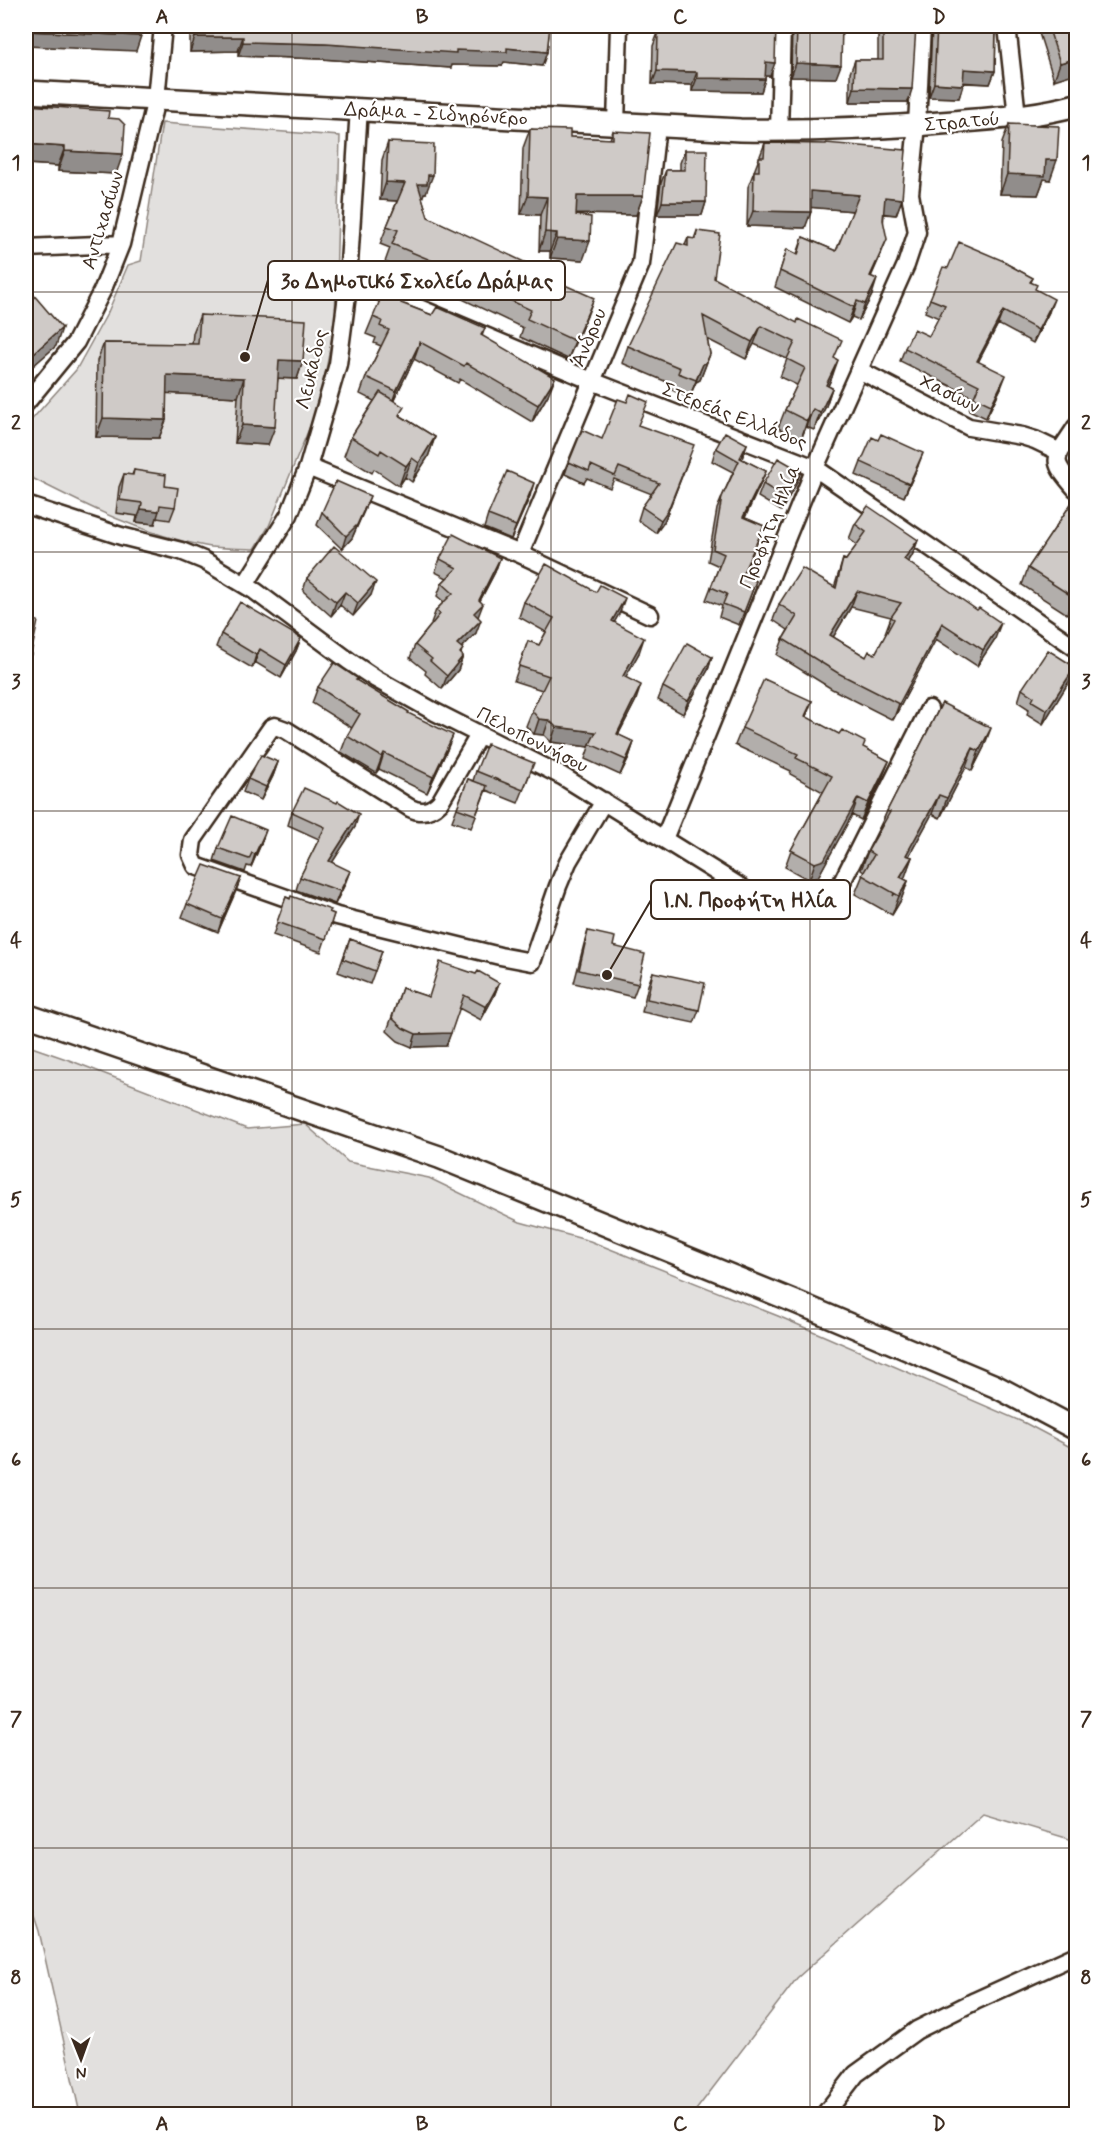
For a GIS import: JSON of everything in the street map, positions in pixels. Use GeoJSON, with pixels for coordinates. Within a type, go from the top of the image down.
{"type":"FeatureCollection","features":[{"type":"Feature","properties":{"kind":"street","name":"Αντιχασίων"},"geometry":{"type":"LineString","coordinates":[[26,403],[76,342],[103,289],[121,244],[156,99],[163,26]]}},
{"type":"Feature","properties":{"kind":"street"},"geometry":{"type":"LineString","coordinates":[[616,124],[619,26]]}},
{"type":"Feature","properties":{"kind":"street"},"geometry":{"type":"LineString","coordinates":[[779,130],[782,26]]}},
{"type":"Feature","properties":{"kind":"street","name":"Προφήτη Ηλία"},"geometry":{"type":"LineString","coordinates":[[664,839],[815,468],[906,265],[917,232],[910,194],[917,125],[922,26]]}},
{"type":"Feature","properties":{"kind":"street"},"geometry":{"type":"LineString","coordinates":[[1006,26],[1017,116]]}},
{"type":"Feature","properties":{"kind":"street","name":"Δράμα - Σιδηρόνερο"},"geometry":{"type":"LineString","coordinates":[[26,92],[359,108],[657,126],[779,130],[846,129]]}},
{"type":"Feature","properties":{"kind":"street","name":"Στρατού"},"geometry":{"type":"LineString","coordinates":[[846,129],[1017,116],[1077,105]]}},
{"type":"Feature","properties":{"kind":"street","name":"Λευκάδος"},"geometry":{"type":"LineString","coordinates":[[245,585],[289,515],[308,467],[338,364],[348,278],[359,108]]}},
{"type":"Feature","properties":{"kind":"street","name":"Άνδρου"},"geometry":{"type":"LineString","coordinates":[[520,554],[641,264],[657,126]]}},
{"type":"Feature","properties":{"kind":"street"},"geometry":{"type":"LineString","coordinates":[[26,248],[121,244]]}},
{"type":"Feature","properties":{"kind":"street","name":"Στερεάς Ελλάδος"},"geometry":{"type":"LineString","coordinates":[[348,278],[591,381],[815,468],[1077,648]]}},
{"type":"Feature","properties":{"kind":"street","name":"Χασίων"},"geometry":{"type":"LineString","coordinates":[[859,370],[969,427],[1022,436],[1060,452]]}},
{"type":"Feature","properties":{"kind":"street"},"geometry":{"type":"LineString","coordinates":[[1077,427],[1060,452],[1057,461],[1059,468],[1077,489]]}},
{"type":"Feature","properties":{"kind":"street"},"geometry":{"type":"LineString","coordinates":[[308,467],[520,554],[650,615]]}},
{"type":"Feature","properties":{"kind":"street","name":"Πελοποννήσου"},"geometry":{"type":"LineString","coordinates":[[26,506],[121,536],[192,555],[245,585],[349,661],[407,697],[544,766],[763,901],[786,908],[806,909],[824,903],[838,890],[929,709]]}},
{"type":"Feature","properties":{"kind":"street"},"geometry":{"type":"LineString","coordinates":[[479,735],[440,802],[434,808],[420,812],[410,808],[286,729],[275,726],[271,728],[193,840],[191,855],[196,866],[337,916],[532,962],[568,862],[604,801]]}},
{"type":"Feature","properties":{"kind":"street"},"geometry":{"type":"LineString","coordinates":[[26,1015],[439,1157],[798,1302],[995,1386],[1077,1429]]}},
{"type":"Feature","properties":{"kind":"street"},"geometry":{"type":"LineString","coordinates":[[825,2115],[856,2074],[917,2030],[1077,1955]]}},
{"type":"Feature","properties":{"kind":"shaded area"},"geometry":{"type":"Polygon","coordinates":[[[162,123],[340,136],[335,322],[320,402],[269,526],[255,549],[211,547],[158,534],[112,517],[26,475],[26,426],[76,370],[108,312],[128,265],[141,261],[162,123]]]}},
{"type":"Feature","properties":{"kind":"shaded area"},"geometry":{"type":"Polygon","coordinates":[[[26,1045],[247,1129],[305,1124],[348,1162],[429,1178],[520,1222],[590,1241],[778,1316],[1025,1423],[1076,1450],[1076,1841],[983,1813],[797,1978],[693,2114],[80,2114],[39,1931],[26,1892],[26,1045]]]}},
{"type":"Feature","properties":{"kind":"building"},"geometry":{"type":"Polygon","coordinates":[[[26,26],[141,26],[141,36],[26,31],[26,26]]]}},
{"type":"Feature","properties":{"kind":"building"},"geometry":{"type":"Polygon","coordinates":[[[195,26],[550,26],[547,52],[507,48],[507,52],[456,50],[456,53],[326,44],[243,42],[243,37],[195,37],[195,26]]]}},
{"type":"Feature","properties":{"kind":"building"},"geometry":{"type":"Polygon","coordinates":[[[669,26],[776,26],[775,63],[766,62],[765,79],[697,78],[697,72],[657,71],[658,33],[668,33],[669,26]]]}},
{"type":"Feature","properties":{"kind":"building"},"geometry":{"type":"Polygon","coordinates":[[[797,26],[842,26],[841,65],[796,63],[797,26]]]}},
{"type":"Feature","properties":{"kind":"building"},"geometry":{"type":"Polygon","coordinates":[[[883,26],[916,26],[912,89],[854,88],[855,60],[883,60],[883,26]]]}},
{"type":"Feature","properties":{"kind":"building"},"geometry":{"type":"Polygon","coordinates":[[[937,26],[996,26],[995,71],[964,69],[963,85],[934,83],[937,26]]]}},
{"type":"Feature","properties":{"kind":"building"},"geometry":{"type":"Polygon","coordinates":[[[1048,26],[1077,26],[1077,58],[1060,63],[1048,26]]]}},
{"type":"Feature","properties":{"kind":"building"},"geometry":{"type":"Polygon","coordinates":[[[26,105],[109,111],[108,118],[119,119],[125,125],[123,154],[65,151],[65,147],[26,144],[26,105]]]}},
{"type":"Feature","properties":{"kind":"building"},"geometry":{"type":"Polygon","coordinates":[[[1009,124],[1059,126],[1057,160],[1046,160],[1045,176],[1007,174],[1009,124]]]}},
{"type":"Feature","properties":{"kind":"building"},"geometry":{"type":"Polygon","coordinates":[[[530,129],[570,130],[570,137],[613,139],[613,131],[650,133],[643,196],[577,196],[576,215],[591,217],[590,241],[557,239],[557,233],[545,232],[547,197],[528,196],[530,129]]]}},
{"type":"Feature","properties":{"kind":"building"},"geometry":{"type":"Polygon","coordinates":[[[388,142],[434,144],[433,175],[428,175],[427,184],[418,184],[428,217],[533,266],[531,270],[594,298],[575,341],[527,319],[531,310],[467,280],[469,276],[392,244],[398,230],[387,226],[405,183],[386,182],[388,142]]]}},
{"type":"Feature","properties":{"kind":"building"},"geometry":{"type":"Polygon","coordinates":[[[765,143],[826,143],[906,150],[902,199],[885,197],[883,220],[887,239],[870,276],[877,279],[865,304],[857,301],[854,307],[780,271],[787,249],[798,255],[803,237],[836,251],[859,195],[811,191],[811,212],[753,211],[754,171],[759,171],[759,157],[764,157],[765,143]]]}},
{"type":"Feature","properties":{"kind":"building"},"geometry":{"type":"Polygon","coordinates":[[[685,150],[707,150],[706,202],[662,202],[666,170],[685,170],[685,150]]]}},
{"type":"Feature","properties":{"kind":"building"},"geometry":{"type":"Polygon","coordinates":[[[697,231],[720,234],[714,278],[797,323],[798,319],[842,340],[834,358],[838,360],[826,385],[832,388],[820,413],[813,409],[807,421],[785,410],[805,368],[787,359],[795,342],[761,326],[752,342],[703,316],[710,354],[696,380],[678,373],[680,368],[628,346],[677,243],[688,246],[688,238],[696,239],[697,231]]]}},
{"type":"Feature","properties":{"kind":"building"},"geometry":{"type":"Polygon","coordinates":[[[959,242],[1006,262],[1033,278],[1030,282],[1037,285],[1035,289],[1054,299],[1038,330],[1003,311],[977,361],[1006,375],[991,405],[974,397],[979,385],[905,348],[914,329],[929,336],[945,305],[930,299],[943,267],[948,268],[959,242]]]}},
{"type":"Feature","properties":{"kind":"building"},"geometry":{"type":"Polygon","coordinates":[[[26,286],[62,328],[26,360],[26,286]]]}},
{"type":"Feature","properties":{"kind":"building"},"geometry":{"type":"Polygon","coordinates":[[[385,288],[404,296],[401,303],[432,315],[437,307],[485,328],[481,335],[555,378],[538,405],[466,363],[464,366],[420,342],[396,391],[366,377],[389,330],[380,326],[382,321],[373,317],[385,288]]]}},
{"type":"Feature","properties":{"kind":"building"},"geometry":{"type":"Polygon","coordinates":[[[200,315],[306,320],[303,361],[279,360],[275,427],[242,425],[244,378],[167,375],[166,420],[103,418],[104,343],[198,344],[200,315]]]}},
{"type":"Feature","properties":{"kind":"building"},"geometry":{"type":"Polygon","coordinates":[[[380,392],[404,407],[399,415],[435,437],[419,463],[412,458],[406,466],[381,450],[379,454],[351,437],[380,392]]]}},
{"type":"Feature","properties":{"kind":"building"},"geometry":{"type":"Polygon","coordinates":[[[630,394],[648,402],[638,425],[694,445],[668,510],[661,520],[642,507],[659,483],[619,467],[615,476],[591,465],[589,471],[569,462],[582,430],[602,439],[618,399],[627,402],[630,394]]]}},
{"type":"Feature","properties":{"kind":"building"},"geometry":{"type":"Polygon","coordinates":[[[725,432],[747,444],[740,458],[766,471],[743,517],[764,526],[742,575],[756,581],[744,612],[723,604],[727,594],[711,587],[724,554],[713,549],[722,497],[739,461],[716,448],[725,432]]]}},
{"type":"Feature","properties":{"kind":"building"},"geometry":{"type":"Polygon","coordinates":[[[881,434],[923,453],[909,484],[861,462],[872,437],[878,440],[881,434]]]}},
{"type":"Feature","properties":{"kind":"building"},"geometry":{"type":"Polygon","coordinates":[[[778,458],[801,471],[785,498],[763,484],[778,458]]]}},
{"type":"Feature","properties":{"kind":"building"},"geometry":{"type":"Polygon","coordinates":[[[134,470],[166,475],[165,486],[178,488],[175,507],[160,505],[159,511],[141,509],[142,503],[120,500],[124,474],[133,475],[134,470]]]}},
{"type":"Feature","properties":{"kind":"building"},"geometry":{"type":"Polygon","coordinates":[[[507,471],[534,483],[516,526],[488,515],[507,471]]]}},
{"type":"Feature","properties":{"kind":"building"},"geometry":{"type":"Polygon","coordinates":[[[336,481],[370,496],[357,525],[346,536],[322,512],[336,481]]]}},
{"type":"Feature","properties":{"kind":"building"},"geometry":{"type":"Polygon","coordinates":[[[1077,495],[1077,592],[1073,597],[1028,568],[1077,495]]]}},
{"type":"Feature","properties":{"kind":"building"},"geometry":{"type":"Polygon","coordinates":[[[868,506],[918,540],[904,559],[977,610],[979,608],[1001,623],[983,650],[942,623],[899,704],[838,673],[783,639],[797,616],[779,604],[802,568],[836,588],[843,559],[846,560],[866,532],[855,524],[868,506]],[[857,591],[830,635],[866,657],[869,651],[875,654],[894,619],[891,617],[901,603],[857,591]]]}},
{"type":"Feature","properties":{"kind":"building"},"geometry":{"type":"Polygon","coordinates":[[[453,534],[500,558],[479,600],[483,604],[474,613],[481,620],[457,644],[463,649],[460,653],[463,656],[447,676],[415,645],[440,614],[436,610],[453,593],[442,583],[457,568],[440,559],[453,534]]]}},
{"type":"Feature","properties":{"kind":"building"},"geometry":{"type":"Polygon","coordinates":[[[334,546],[376,582],[358,603],[345,592],[336,602],[307,578],[334,546]]]}},
{"type":"Feature","properties":{"kind":"building"},"geometry":{"type":"Polygon","coordinates":[[[546,564],[596,592],[600,585],[625,598],[612,621],[644,638],[623,676],[641,685],[617,734],[634,742],[626,760],[590,744],[596,732],[556,727],[549,720],[539,719],[532,711],[549,676],[519,666],[528,641],[539,645],[554,618],[524,602],[546,564]]]}},
{"type":"Feature","properties":{"kind":"building"},"geometry":{"type":"Polygon","coordinates":[[[240,602],[301,638],[286,665],[260,649],[256,655],[221,634],[240,602]]]}},
{"type":"Feature","properties":{"kind":"building"},"geometry":{"type":"Polygon","coordinates":[[[26,619],[38,621],[31,654],[26,653],[26,619]]]}},
{"type":"Feature","properties":{"kind":"building"},"geometry":{"type":"Polygon","coordinates":[[[687,643],[712,657],[688,701],[663,687],[687,643]]]}},
{"type":"Feature","properties":{"kind":"building"},"geometry":{"type":"Polygon","coordinates":[[[1048,650],[1075,667],[1047,710],[1032,701],[1034,697],[1022,689],[1048,650]]]}},
{"type":"Feature","properties":{"kind":"building"},"geometry":{"type":"Polygon","coordinates":[[[334,663],[408,713],[453,735],[433,777],[384,753],[382,757],[347,736],[360,714],[318,687],[334,663]]]}},
{"type":"Feature","properties":{"kind":"building"},"geometry":{"type":"Polygon","coordinates":[[[764,679],[812,701],[805,716],[839,734],[842,730],[865,742],[863,747],[889,761],[868,803],[858,798],[824,860],[815,863],[791,850],[832,776],[796,758],[798,754],[742,728],[764,679]]]}},
{"type":"Feature","properties":{"kind":"building"},"geometry":{"type":"Polygon","coordinates":[[[942,703],[991,728],[979,751],[973,748],[947,798],[939,795],[906,855],[912,857],[900,877],[908,881],[899,896],[862,875],[874,855],[868,851],[890,812],[887,811],[942,703]]]}},
{"type":"Feature","properties":{"kind":"building"},"geometry":{"type":"Polygon","coordinates":[[[487,744],[534,763],[523,790],[476,771],[487,744]]]}},
{"type":"Feature","properties":{"kind":"building"},"geometry":{"type":"Polygon","coordinates":[[[261,755],[278,762],[266,787],[248,779],[261,755]]]}},
{"type":"Feature","properties":{"kind":"building"},"geometry":{"type":"Polygon","coordinates":[[[468,779],[487,786],[476,815],[457,808],[468,779]]]}},
{"type":"Feature","properties":{"kind":"building"},"geometry":{"type":"Polygon","coordinates":[[[304,788],[337,803],[338,801],[359,814],[329,861],[350,871],[340,891],[300,877],[325,827],[292,812],[304,788]]]}},
{"type":"Feature","properties":{"kind":"building"},"geometry":{"type":"Polygon","coordinates":[[[232,816],[266,830],[255,854],[252,853],[249,859],[218,848],[232,816]]]}},
{"type":"Feature","properties":{"kind":"building"},"geometry":{"type":"Polygon","coordinates":[[[204,865],[241,878],[222,919],[187,904],[204,865]]]}},
{"type":"Feature","properties":{"kind":"building"},"geometry":{"type":"Polygon","coordinates":[[[291,896],[331,910],[329,912],[334,914],[326,939],[277,922],[286,897],[290,899],[291,896]]]}},
{"type":"Feature","properties":{"kind":"building"},"geometry":{"type":"Polygon","coordinates":[[[588,931],[615,937],[613,946],[645,954],[638,984],[579,970],[588,931]]]}},
{"type":"Feature","properties":{"kind":"building"},"geometry":{"type":"Polygon","coordinates":[[[350,939],[382,951],[375,971],[343,959],[350,939]]]}},
{"type":"Feature","properties":{"kind":"building"},"geometry":{"type":"Polygon","coordinates":[[[440,962],[476,974],[478,971],[499,983],[486,1007],[464,995],[451,1033],[416,1034],[403,1028],[392,1018],[402,988],[429,997],[440,962]]]}},
{"type":"Feature","properties":{"kind":"building"},"geometry":{"type":"Polygon","coordinates":[[[653,972],[705,983],[699,1010],[647,999],[653,972]]]}},
{"type":"Feature","properties":{"kind":"place","name":"3ο Δημοτικό Σχολείο Δράμας"},"geometry":{"type":"Point","coordinates":[245,357]}},
{"type":"Feature","properties":{"kind":"place","name":"Ι.Ν. Προφήτη Ηλία"},"geometry":{"type":"Point","coordinates":[607,975]}}]}
